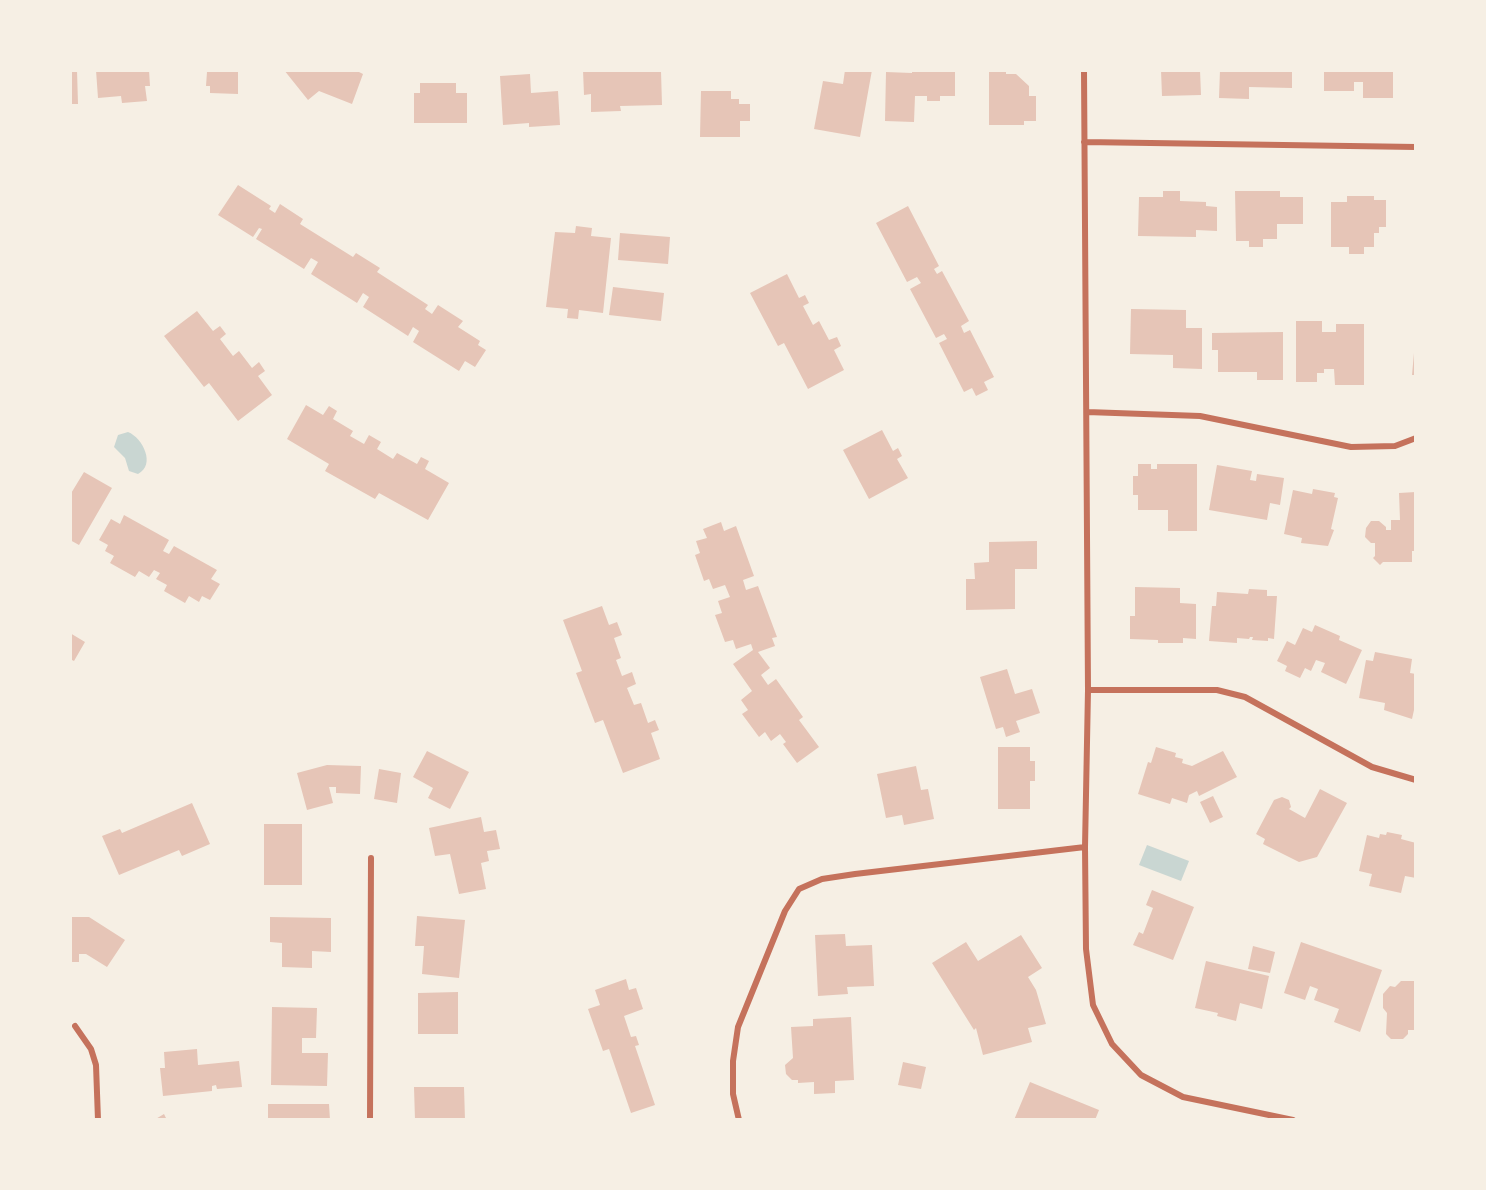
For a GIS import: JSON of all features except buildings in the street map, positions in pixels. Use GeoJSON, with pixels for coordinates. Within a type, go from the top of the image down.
{"type":"FeatureCollection","features":[{"type":"Feature","properties":{"kind":"street"},"geometry":{"type":"LineString","coordinates":[[1084,70],[1088,690],[1085,847],[1086,949],[1093,1005],[1112,1044],[1141,1075],[1183,1097],[1293,1119]]}},
{"type":"Feature","properties":{"kind":"street"},"geometry":{"type":"LineString","coordinates":[[1084,142],[1416,147]]}},
{"type":"Feature","properties":{"kind":"street"},"geometry":{"type":"LineString","coordinates":[[1087,412],[1200,416],[1351,447],[1395,446],[1416,438]]}},
{"type":"Feature","properties":{"kind":"street"},"geometry":{"type":"LineString","coordinates":[[1088,690],[1217,690],[1245,697],[1372,767],[1416,780]]}},
{"type":"Feature","properties":{"kind":"street"},"geometry":{"type":"LineString","coordinates":[[739,1119],[732,1094],[733,1061],[738,1027],[784,911],[799,889],[822,879],[855,874],[1085,847]]}},
{"type":"Feature","properties":{"kind":"street"},"geometry":{"type":"LineString","coordinates":[[370,1119],[371,858]]}},
{"type":"Feature","properties":{"kind":"street"},"geometry":{"type":"LineString","coordinates":[[75,1026],[91,1049],[96,1065],[98,1119]]}},
{"type":"Feature","properties":{"kind":"shaded area"},"geometry":{"type":"Polygon","coordinates":[[[128,432],[143,446],[147,458],[143,470],[138,474],[129,471],[125,458],[114,447],[118,435],[128,432]]]}},
{"type":"Feature","properties":{"kind":"shaded area"},"geometry":{"type":"Polygon","coordinates":[[[1147,845],[1189,861],[1181,881],[1139,865],[1147,845]]]}}]}
